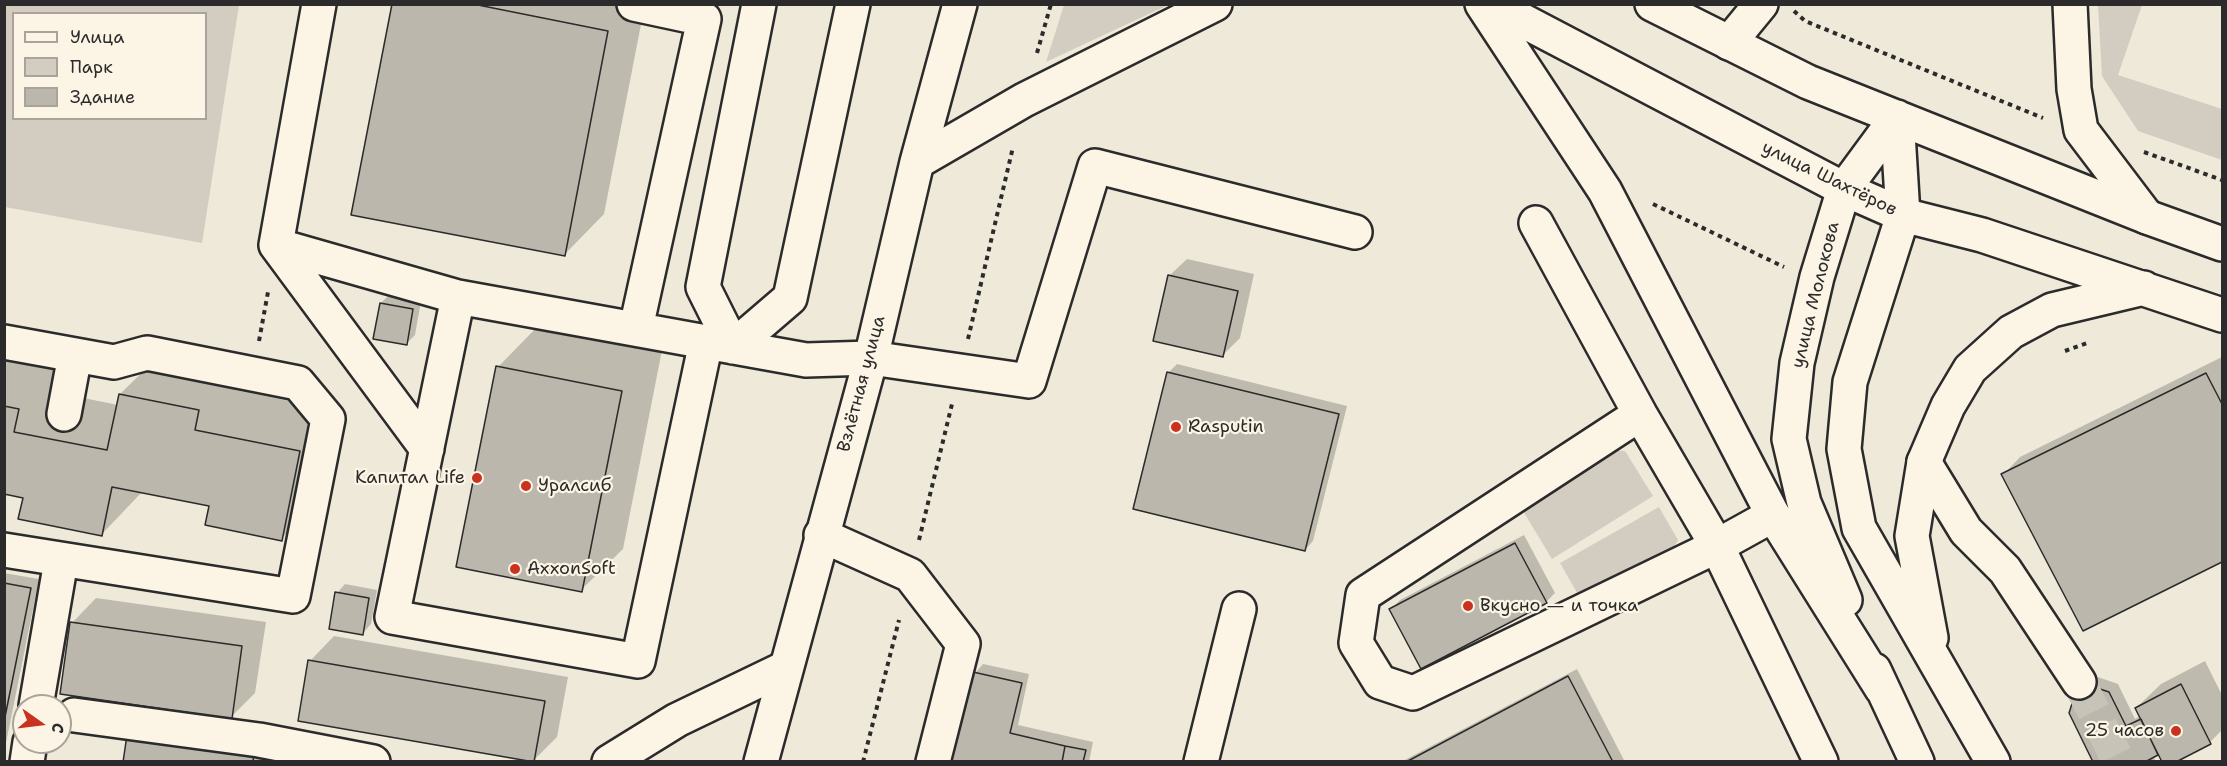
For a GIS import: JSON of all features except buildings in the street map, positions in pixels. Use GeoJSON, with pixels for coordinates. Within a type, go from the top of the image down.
{"type":"FeatureCollection","features":[{"type":"Feature","properties":{"kind":"main road"},"geometry":{"type":"LineString","coordinates":[[319,4],[276,245],[427,449]]}},
{"type":"Feature","properties":{"kind":"main road"},"geometry":{"type":"LineString","coordinates":[[634,4],[706,12],[636,328]]}},
{"type":"Feature","properties":{"kind":"main road"},"geometry":{"type":"LineString","coordinates":[[458,297],[392,617],[638,661],[720,345],[703,288],[759,4]]}},
{"type":"Feature","properties":{"kind":"main road"},"geometry":{"type":"LineString","coordinates":[[720,345],[790,297],[853,4]]}},
{"type":"Feature","properties":{"kind":"main road","name":"Взлётная улица"},"geometry":{"type":"LineString","coordinates":[[761,762],[784,668],[871,358],[917,162],[960,4]]}},
{"type":"Feature","properties":{"kind":"main road"},"geometry":{"type":"LineString","coordinates":[[917,162],[1024,100],[1215,4]]}},
{"type":"Feature","properties":{"kind":"main road"},"geometry":{"type":"LineString","coordinates":[[1482,4],[1605,191],[1773,515],[1882,689]]}},
{"type":"Feature","properties":{"kind":"main road","name":"улица Шахтёров"},"geometry":{"type":"LineString","coordinates":[[1491,4],[1844,189],[1903,215],[1982,235],[2223,315]]}},
{"type":"Feature","properties":{"kind":"main road"},"geometry":{"type":"LineString","coordinates":[[1652,4],[1808,82],[2147,218],[2223,244]]}},
{"type":"Feature","properties":{"kind":"main road"},"geometry":{"type":"LineString","coordinates":[[1730,44],[1761,4]]}},
{"type":"Feature","properties":{"kind":"main road"},"geometry":{"type":"LineString","coordinates":[[2070,4],[2074,89],[2081,130],[2147,218]]}},
{"type":"Feature","properties":{"kind":"main road"},"geometry":{"type":"LineString","coordinates":[[1897,117],[1903,215],[1850,382],[1844,449],[1859,528],[1993,762]]}},
{"type":"Feature","properties":{"kind":"main road","name":"улица Молокова"},"geometry":{"type":"LineString","coordinates":[[1897,117],[1844,189],[1817,277],[1797,363],[1789,439],[1804,503],[1882,689],[1917,762]]}},
{"type":"Feature","properties":{"kind":"main road"},"geometry":{"type":"LineString","coordinates":[[276,245],[458,297],[720,345],[806,360],[871,358],[1029,381],[1095,166],[1355,232]]}},
{"type":"Feature","properties":{"kind":"main road"},"geometry":{"type":"LineString","coordinates":[[1536,223],[1640,414],[1717,546],[1821,762]]}},
{"type":"Feature","properties":{"kind":"main road"},"geometry":{"type":"LineString","coordinates":[[1935,660],[1912,536],[1924,462],[1948,406],[1970,369],[2011,332],[2052,310],[2144,288]]}},
{"type":"Feature","properties":{"kind":"main road"},"geometry":{"type":"LineString","coordinates":[[4,342],[114,362],[147,353],[298,383],[328,419],[293,596],[61,561],[4,550]]}},
{"type":"Feature","properties":{"kind":"main road"},"geometry":{"type":"LineString","coordinates":[[64,414],[75,355]]}},
{"type":"Feature","properties":{"kind":"main road"},"geometry":{"type":"LineString","coordinates":[[1640,414],[1363,595],[1356,643],[1380,682],[1413,693],[1717,546],[1773,515]]}},
{"type":"Feature","properties":{"kind":"main road"},"geometry":{"type":"LineString","coordinates":[[1924,462],[1966,531],[2005,570],[2079,682]]}},
{"type":"Feature","properties":{"kind":"main road"},"geometry":{"type":"LineString","coordinates":[[821,535],[910,575],[963,644],[933,762]]}},
{"type":"Feature","properties":{"kind":"main road"},"geometry":{"type":"LineString","coordinates":[[38,694],[61,561]]}},
{"type":"Feature","properties":{"kind":"main road"},"geometry":{"type":"LineString","coordinates":[[1201,762],[1239,609]]}},
{"type":"Feature","properties":{"kind":"main road"},"geometry":{"type":"LineString","coordinates":[[609,762],[677,720],[784,668]]}},
{"type":"Feature","properties":{"kind":"main road"},"geometry":{"type":"LineString","coordinates":[[74,715],[259,740],[373,762]]}},
{"type":"Feature","properties":{"kind":"path"},"geometry":{"type":"LineString","coordinates":[[1787,4],[1805,21],[2030,114],[2081,130]]}},
{"type":"Feature","properties":{"kind":"path"},"geometry":{"type":"LineString","coordinates":[[2135,149],[2223,180]]}},
{"type":"Feature","properties":{"kind":"path"},"geometry":{"type":"LineString","coordinates":[[1650,203],[1787,269]]}},
{"type":"Feature","properties":{"kind":"path"},"geometry":{"type":"LineString","coordinates":[[2065,351],[2087,343]]}},
{"type":"Feature","properties":{"kind":"green space"},"geometry":{"type":"Polygon","coordinates":[[[1064,4],[1168,5],[1046,62],[1064,4]]]}},
{"type":"Feature","properties":{"kind":"green space"},"geometry":{"type":"Polygon","coordinates":[[[4,5],[239,5],[202,243],[5,207],[4,5]]]}},
{"type":"Feature","properties":{"kind":"green space"},"geometry":{"type":"Polygon","coordinates":[[[2098,5],[2142,5],[2118,75],[2222,109],[2222,160],[2138,131],[2102,76],[2098,5]]]}},
{"type":"Feature","properties":{"kind":"green space"},"geometry":{"type":"Polygon","coordinates":[[[1611,450],[1625,451],[1653,496],[1552,559],[1520,506],[1611,450]]]}},
{"type":"Feature","properties":{"kind":"green space"},"geometry":{"type":"Polygon","coordinates":[[[1659,507],[1678,540],[1672,550],[1584,605],[1560,563],[1659,507]]]}},
{"type":"Feature","properties":{"kind":"tunnel"},"geometry":{"type":"LineString","coordinates":[[2079,682],[2119,762]]}},
{"type":"Feature","properties":{"kind":"place","name":"Rasputin"},"geometry":{"type":"Point","coordinates":[1176,427]}},
{"type":"Feature","properties":{"kind":"place","name":"Капитал Life"},"geometry":{"type":"Point","coordinates":[477,478]}},
{"type":"Feature","properties":{"kind":"place","name":"Уралсиб"},"geometry":{"type":"Point","coordinates":[526,486]}},
{"type":"Feature","properties":{"kind":"place","name":"AxxonSoft"},"geometry":{"type":"Point","coordinates":[515,569]}},
{"type":"Feature","properties":{"kind":"place","name":"Вкусно — и точка"},"geometry":{"type":"Point","coordinates":[1468,606]}},
{"type":"Feature","properties":{"kind":"place","name":"25 часов"},"geometry":{"type":"Point","coordinates":[2176,731]}}]}
